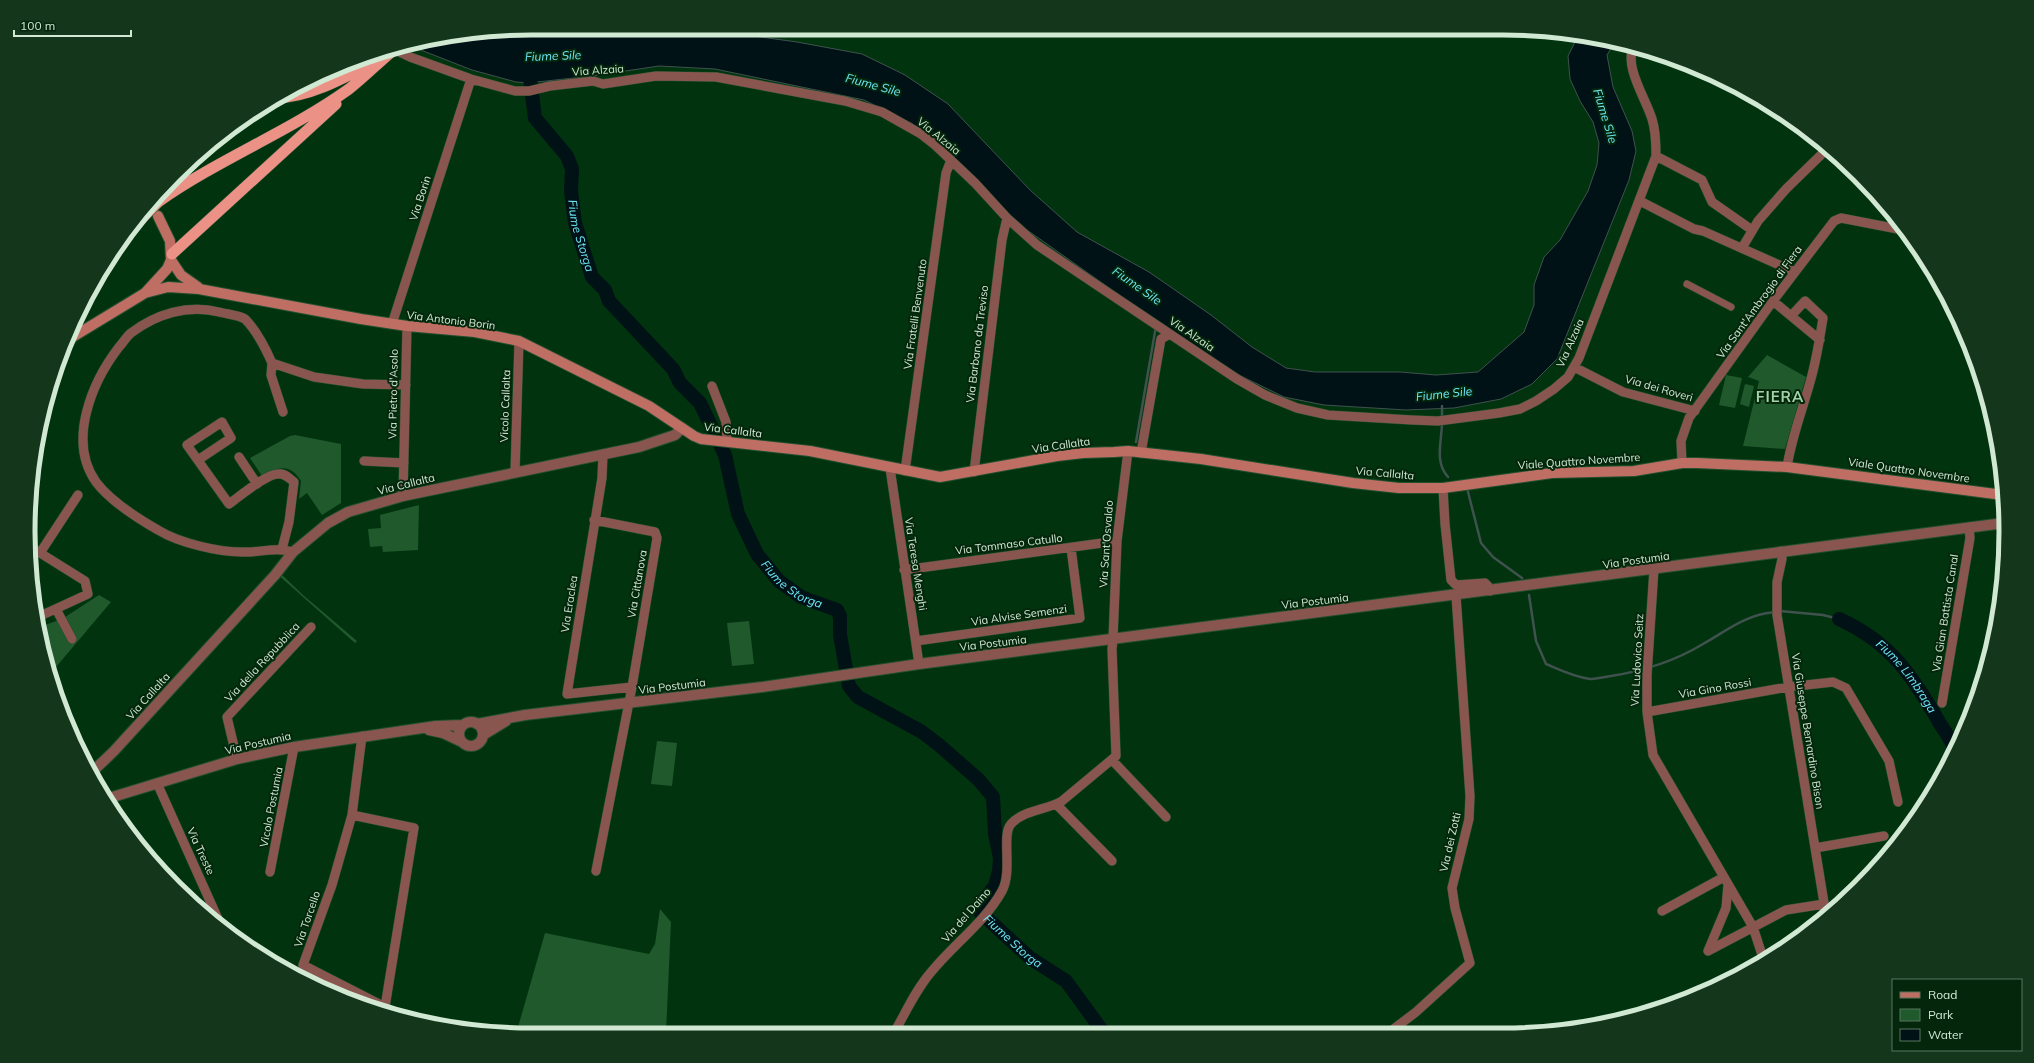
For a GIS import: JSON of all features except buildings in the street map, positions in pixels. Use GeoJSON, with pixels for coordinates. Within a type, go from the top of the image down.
{"type":"FeatureCollection","features":[{"type":"Feature","properties":{"kind":"highway"},"geometry":{"type":"LineString","coordinates":[[163,199],[201,173],[319,108],[350,88],[385,57]]}},
{"type":"Feature","properties":{"kind":"highway"},"geometry":{"type":"LineString","coordinates":[[299,93],[342,79],[374,60]]}},
{"type":"Feature","properties":{"kind":"highway"},"geometry":{"type":"LineString","coordinates":[[171,257],[346,95],[350,88]]}},
{"type":"Feature","properties":{"kind":"main road"},"geometry":{"type":"LineString","coordinates":[[76,335],[145,293],[167,269],[171,257],[166,230],[158,216]]}},
{"type":"Feature","properties":{"kind":"main road","name":"Via Antonio Borin"},"geometry":{"type":"LineString","coordinates":[[171,257],[181,275],[199,289]]}},
{"type":"Feature","properties":{"kind":"main road","name":"Via Antonio Borin"},"geometry":{"type":"LineString","coordinates":[[145,293],[168,287],[199,289],[392,324],[475,332],[519,341],[649,406],[682,428]]}},
{"type":"Feature","properties":{"kind":"main road","name":"Via Callalta"},"geometry":{"type":"LineString","coordinates":[[682,428],[694,436],[706,439],[810,451],[940,477],[1083,452],[1128,451],[1201,459],[1353,483],[1399,488],[1443,488]]}},
{"type":"Feature","properties":{"kind":"main road","name":"Viale Quattro Novembre"},"geometry":{"type":"LineString","coordinates":[[1443,488],[1522,476],[1552,473],[1634,471],[1682,463],[1788,467],[1998,495]]}},
{"type":"Feature","properties":{"kind":"street","name":"Via Alzaia"},"geometry":{"type":"LineString","coordinates":[[401,53],[410,58],[471,79],[515,91],[533,90],[593,81],[603,84],[656,76],[716,77],[844,101],[882,112],[921,134],[951,160],[975,183],[1007,218],[1037,245],[1156,325],[1168,335],[1265,395],[1297,408],[1328,415],[1443,420],[1520,409],[1554,389],[1568,377],[1574,367],[1640,201],[1656,156],[1656,140],[1652,119],[1630,64],[1630,52]]}},
{"type":"Feature","properties":{"kind":"street","name":"Via Borin"},"geometry":{"type":"LineString","coordinates":[[392,324],[471,79]]}},
{"type":"Feature","properties":{"kind":"street"},"geometry":{"type":"LineString","coordinates":[[1742,248],[1758,221],[1786,189],[1824,153]]}},
{"type":"Feature","properties":{"kind":"street"},"geometry":{"type":"LineString","coordinates":[[1656,156],[1702,180],[1712,202],[1752,230]]}},
{"type":"Feature","properties":{"kind":"street","name":"Via Fratelli Benvenuto"},"geometry":{"type":"LineString","coordinates":[[906,471],[946,173],[951,160]]}},
{"type":"Feature","properties":{"kind":"street"},"geometry":{"type":"LineString","coordinates":[[1640,201],[1694,229],[1704,231],[1795,272]]}},
{"type":"Feature","properties":{"kind":"street","name":"Via Barbano da Treviso"},"geometry":{"type":"LineString","coordinates":[[974,472],[1002,240],[1007,218]]}},
{"type":"Feature","properties":{"kind":"street","name":"Via Sant'Ambrogio di Fiera"},"geometry":{"type":"LineString","coordinates":[[1682,463],[1681,441],[1689,418],[1773,301],[1834,221],[1841,218],[1896,229]]}},
{"type":"Feature","properties":{"kind":"street"},"geometry":{"type":"LineString","coordinates":[[1687,284],[1732,307]]}},
{"type":"Feature","properties":{"kind":"street"},"geometry":{"type":"LineString","coordinates":[[1773,301],[1820,340]]}},
{"type":"Feature","properties":{"kind":"street"},"geometry":{"type":"LineString","coordinates":[[1788,467],[1790,449],[1812,376],[1823,318],[1805,301],[1791,316]]}},
{"type":"Feature","properties":{"kind":"street"},"geometry":{"type":"LineString","coordinates":[[283,412],[271,375],[272,362],[261,340],[244,318],[209,310],[171,311],[150,320],[130,334],[111,358],[97,383],[88,410],[84,425],[84,442],[90,469],[96,481],[106,493],[159,531],[174,538],[218,550],[245,552],[282,549],[293,552]]}},
{"type":"Feature","properties":{"kind":"street","name":"Via Pietro d'Asolo"},"geometry":{"type":"LineString","coordinates":[[404,496],[406,326]]}},
{"type":"Feature","properties":{"kind":"street"},"geometry":{"type":"LineString","coordinates":[[1141,453],[1161,339],[1168,335]]}},
{"type":"Feature","properties":{"kind":"street","name":"Vicolo Callalta"},"geometry":{"type":"LineString","coordinates":[[515,472],[519,341]]}},
{"type":"Feature","properties":{"kind":"street"},"geometry":{"type":"LineString","coordinates":[[272,362],[314,377],[363,384],[406,385]]}},
{"type":"Feature","properties":{"kind":"street","name":"Via dei Roveri"},"geometry":{"type":"LineString","coordinates":[[1574,367],[1623,392],[1695,411]]}},
{"type":"Feature","properties":{"kind":"street"},"geometry":{"type":"LineString","coordinates":[[712,386],[726,422],[726,442]]}},
{"type":"Feature","properties":{"kind":"street"},"geometry":{"type":"LineString","coordinates":[[198,460],[231,438],[222,422],[187,445],[229,504],[257,484],[277,473],[286,475],[294,482],[289,522],[282,549]]}},
{"type":"Feature","properties":{"kind":"street","name":"Via Callalta"},"geometry":{"type":"LineString","coordinates":[[96,769],[120,745],[275,575],[293,552],[328,523],[348,512],[404,496],[603,454],[668,438],[675,435],[682,428]]}},
{"type":"Feature","properties":{"kind":"street","name":"Via Sant'Osvaldo"},"geometry":{"type":"LineString","coordinates":[[1114,639],[1117,541],[1128,451]]}},
{"type":"Feature","properties":{"kind":"street","name":"Via Eraclea"},"geometry":{"type":"LineString","coordinates":[[603,454],[602,478],[567,694],[632,687]]}},
{"type":"Feature","properties":{"kind":"street"},"geometry":{"type":"LineString","coordinates":[[239,457],[257,484]]}},
{"type":"Feature","properties":{"kind":"street"},"geometry":{"type":"LineString","coordinates":[[364,461],[404,463]]}},
{"type":"Feature","properties":{"kind":"street","name":"Via Teresa Menghi"},"geometry":{"type":"LineString","coordinates":[[890,468],[919,664]]}},
{"type":"Feature","properties":{"kind":"street"},"geometry":{"type":"LineString","coordinates":[[1443,488],[1451,580],[1456,585],[1485,584],[1488,586],[1490,591]]}},
{"type":"Feature","properties":{"kind":"street"},"geometry":{"type":"LineString","coordinates":[[40,553],[78,495]]}},
{"type":"Feature","properties":{"kind":"street","name":"Via Cittanova"},"geometry":{"type":"LineString","coordinates":[[594,520],[655,532],[657,534],[629,702]]}},
{"type":"Feature","properties":{"kind":"street","name":"Via Postumia"},"geometry":{"type":"LineString","coordinates":[[114,799],[157,783],[237,759],[294,746],[362,736],[420,728],[462,725],[468,722],[477,724],[513,717],[1456,596],[1781,551],[1999,524]]}},
{"type":"Feature","properties":{"kind":"street","name":"Via Gian Battista Canal"},"geometry":{"type":"LineString","coordinates":[[1942,703],[1970,538],[1969,527]]}},
{"type":"Feature","properties":{"kind":"street","name":"Via Tommaso Catullo"},"geometry":{"type":"LineString","coordinates":[[904,570],[1117,541]]}},
{"type":"Feature","properties":{"kind":"street","name":"Via Alvise Semenzi"},"geometry":{"type":"LineString","coordinates":[[916,641],[1080,618],[1071,548]]}},
{"type":"Feature","properties":{"kind":"street"},"geometry":{"type":"LineString","coordinates":[[36,550],[85,581],[88,594],[43,615]]}},
{"type":"Feature","properties":{"kind":"street","name":"Via Giuseppe Bernardino Bison"},"geometry":{"type":"LineString","coordinates":[[1781,551],[1782,559],[1777,582],[1777,611],[1788,687],[1825,909]]}},
{"type":"Feature","properties":{"kind":"street","name":"Via Ludovico Seitz"},"geometry":{"type":"LineString","coordinates":[[1654,569],[1647,675],[1647,712],[1654,756],[1753,927],[1762,954]]}},
{"type":"Feature","properties":{"kind":"street","name":"Via dei Zotti"},"geometry":{"type":"LineString","coordinates":[[1395,1028],[1416,1012],[1470,963],[1455,908],[1452,888],[1469,819],[1470,796],[1456,596]]}},
{"type":"Feature","properties":{"kind":"street"},"geometry":{"type":"LineString","coordinates":[[56,609],[72,639]]}},
{"type":"Feature","properties":{"kind":"street","name":"Via della Repubblica"},"geometry":{"type":"LineString","coordinates":[[237,759],[227,717],[311,627]]}},
{"type":"Feature","properties":{"kind":"street"},"geometry":{"type":"LineString","coordinates":[[1114,639],[1112,648],[1115,752],[1166,817]]}},
{"type":"Feature","properties":{"kind":"street","name":"Via Gino Rossi"},"geometry":{"type":"LineString","coordinates":[[1647,712],[1788,687],[1833,682],[1846,688],[1889,761],[1898,802]]}},
{"type":"Feature","properties":{"kind":"street","name":"Via Postumia"},"geometry":{"type":"LineString","coordinates":[[596,871],[629,702]]}},
{"type":"Feature","properties":{"kind":"street","name":"Via Postumia"},"geometry":{"type":"LineString","coordinates":[[420,728],[443,733],[469,747],[476,746],[481,742],[483,735],[513,717]]}},
{"type":"Feature","properties":{"kind":"street"},"geometry":{"type":"LineString","coordinates":[[477,724],[481,727],[483,735]]}},
{"type":"Feature","properties":{"kind":"street"},"geometry":{"type":"LineString","coordinates":[[460,741],[458,733],[462,725]]}},
{"type":"Feature","properties":{"kind":"street","name":"Via Torcello"},"geometry":{"type":"LineString","coordinates":[[362,736],[352,815],[332,885],[303,965],[379,1004]]}},
{"type":"Feature","properties":{"kind":"street","name":"Vicolo Postumia"},"geometry":{"type":"LineString","coordinates":[[270,872],[294,746]]}},
{"type":"Feature","properties":{"kind":"street","name":"Via del Daino"},"geometry":{"type":"LineString","coordinates":[[897,1028],[918,991],[931,972],[989,910],[997,899],[1006,882],[1008,867],[1006,830],[1010,824],[1024,815],[1056,804],[1115,752]]}},
{"type":"Feature","properties":{"kind":"street","name":"Via Treste"},"geometry":{"type":"LineString","coordinates":[[157,783],[216,915]]}},
{"type":"Feature","properties":{"kind":"street"},"geometry":{"type":"LineString","coordinates":[[1056,804],[1112,861]]}},
{"type":"Feature","properties":{"kind":"street"},"geometry":{"type":"LineString","coordinates":[[352,815],[414,828],[385,1006]]}},
{"type":"Feature","properties":{"kind":"street"},"geometry":{"type":"LineString","coordinates":[[1815,848],[1884,836]]}},
{"type":"Feature","properties":{"kind":"street"},"geometry":{"type":"LineString","coordinates":[[1662,911],[1726,880],[1726,908],[1708,951],[1786,910],[1824,904]]}},
{"type":"Feature","properties":{"kind":"green space"},"geometry":{"type":"Polygon","coordinates":[[[1767,355],[1806,377],[1785,449],[1743,446],[1759,381],[1748,377],[1767,355]]]}},
{"type":"Feature","properties":{"kind":"green space"},"geometry":{"type":"Polygon","coordinates":[[[1726,375],[1742,378],[1735,408],[1719,405],[1726,375]]]}},
{"type":"Feature","properties":{"kind":"green space"},"geometry":{"type":"Polygon","coordinates":[[[1745,384],[1754,386],[1749,407],[1740,404],[1745,384]]]}},
{"type":"Feature","properties":{"kind":"green space"},"geometry":{"type":"Polygon","coordinates":[[[295,435],[341,444],[341,503],[322,515],[307,493],[299,499],[301,481],[292,471],[283,468],[274,470],[262,476],[250,458],[290,436],[295,435]]]}},
{"type":"Feature","properties":{"kind":"green space"},"geometry":{"type":"Polygon","coordinates":[[[419,505],[418,550],[383,552],[382,546],[370,547],[368,529],[381,528],[380,515],[419,505]]]}},
{"type":"Feature","properties":{"kind":"green space"},"geometry":{"type":"Polygon","coordinates":[[[278,571],[303,595],[357,641],[355,643],[276,573],[278,571]]]}},
{"type":"Feature","properties":{"kind":"green space"},"geometry":{"type":"Polygon","coordinates":[[[99,595],[111,602],[54,667],[44,625],[62,619],[99,595]]]}},
{"type":"Feature","properties":{"kind":"green space"},"geometry":{"type":"Polygon","coordinates":[[[749,621],[754,664],[732,666],[727,623],[749,621]]]}},
{"type":"Feature","properties":{"kind":"green space"},"geometry":{"type":"Polygon","coordinates":[[[657,741],[677,743],[672,786],[651,784],[657,741]]]}},
{"type":"Feature","properties":{"kind":"green space"},"geometry":{"type":"Polygon","coordinates":[[[660,909],[671,922],[666,1028],[518,1028],[545,933],[649,954],[655,944],[660,909]]]}},
{"type":"Feature","properties":{"kind":"water","name":"Fiume Sile"},"geometry":{"type":"Polygon","coordinates":[[[746,35],[797,42],[862,54],[905,75],[948,104],[1030,190],[1077,232],[1149,272],[1211,315],[1252,347],[1286,368],[1315,372],[1400,372],[1436,375],[1478,372],[1524,332],[1534,305],[1534,285],[1544,257],[1560,240],[1588,191],[1597,165],[1599,143],[1593,122],[1580,101],[1570,79],[1568,56],[1576,41],[1611,48],[1607,55],[1613,87],[1632,131],[1636,151],[1629,180],[1557,359],[1532,384],[1501,399],[1454,408],[1406,410],[1324,405],[1284,397],[1241,376],[1156,321],[1020,225],[913,124],[864,100],[715,69],[659,66],[592,76],[528,83],[516,82],[472,70],[418,49],[467,39],[499,36],[746,35]]]}},
{"type":"Feature","properties":{"kind":"waterway","name":"Fiume Storga"},"geometry":{"type":"LineString","coordinates":[[528,63],[535,118],[567,156],[572,169],[571,191],[575,223],[592,277],[605,290],[609,301],[673,369],[680,383],[700,403],[725,455],[738,514],[757,554],[779,581],[801,597],[837,610],[840,616],[840,635],[849,686],[858,697],[922,732],[939,745],[979,780],[993,797],[995,834],[1000,858],[999,871],[995,886],[982,902],[979,911],[1030,958],[1066,981],[1100,1028]]}},
{"type":"Feature","properties":{"kind":"waterway"},"geometry":{"type":"LineString","coordinates":[[1136,442],[1156,326]]}},
{"type":"Feature","properties":{"kind":"waterway","name":"Fiume Sile"},"geometry":{"type":"LineString","coordinates":[[1442,406],[1442,417]]}},
{"type":"Feature","properties":{"kind":"waterway"},"geometry":{"type":"LineString","coordinates":[[1442,422],[1440,458],[1441,465],[1448,477]]}},
{"type":"Feature","properties":{"kind":"waterway"},"geometry":{"type":"LineString","coordinates":[[1467,488],[1481,543],[1493,557],[1522,578]]}},
{"type":"Feature","properties":{"kind":"waterway"},"geometry":{"type":"LineString","coordinates":[[1529,595],[1536,641],[1546,664],[1573,675],[1590,679],[1623,674],[1670,660],[1692,650],[1746,620],[1765,613],[1775,612]]}},
{"type":"Feature","properties":{"kind":"waterway"},"geometry":{"type":"LineString","coordinates":[[1780,611],[1823,615],[1839,619]]}},
{"type":"Feature","properties":{"kind":"waterway","name":"Fiume Limbraga"},"geometry":{"type":"LineString","coordinates":[[1839,619],[1872,638],[1886,649],[1898,662],[1919,689],[1952,743]]}},
{"type":"Feature","properties":{"kind":"district","name":"FIERA"},"geometry":{"type":"Point","coordinates":[1780,397]}}]}
